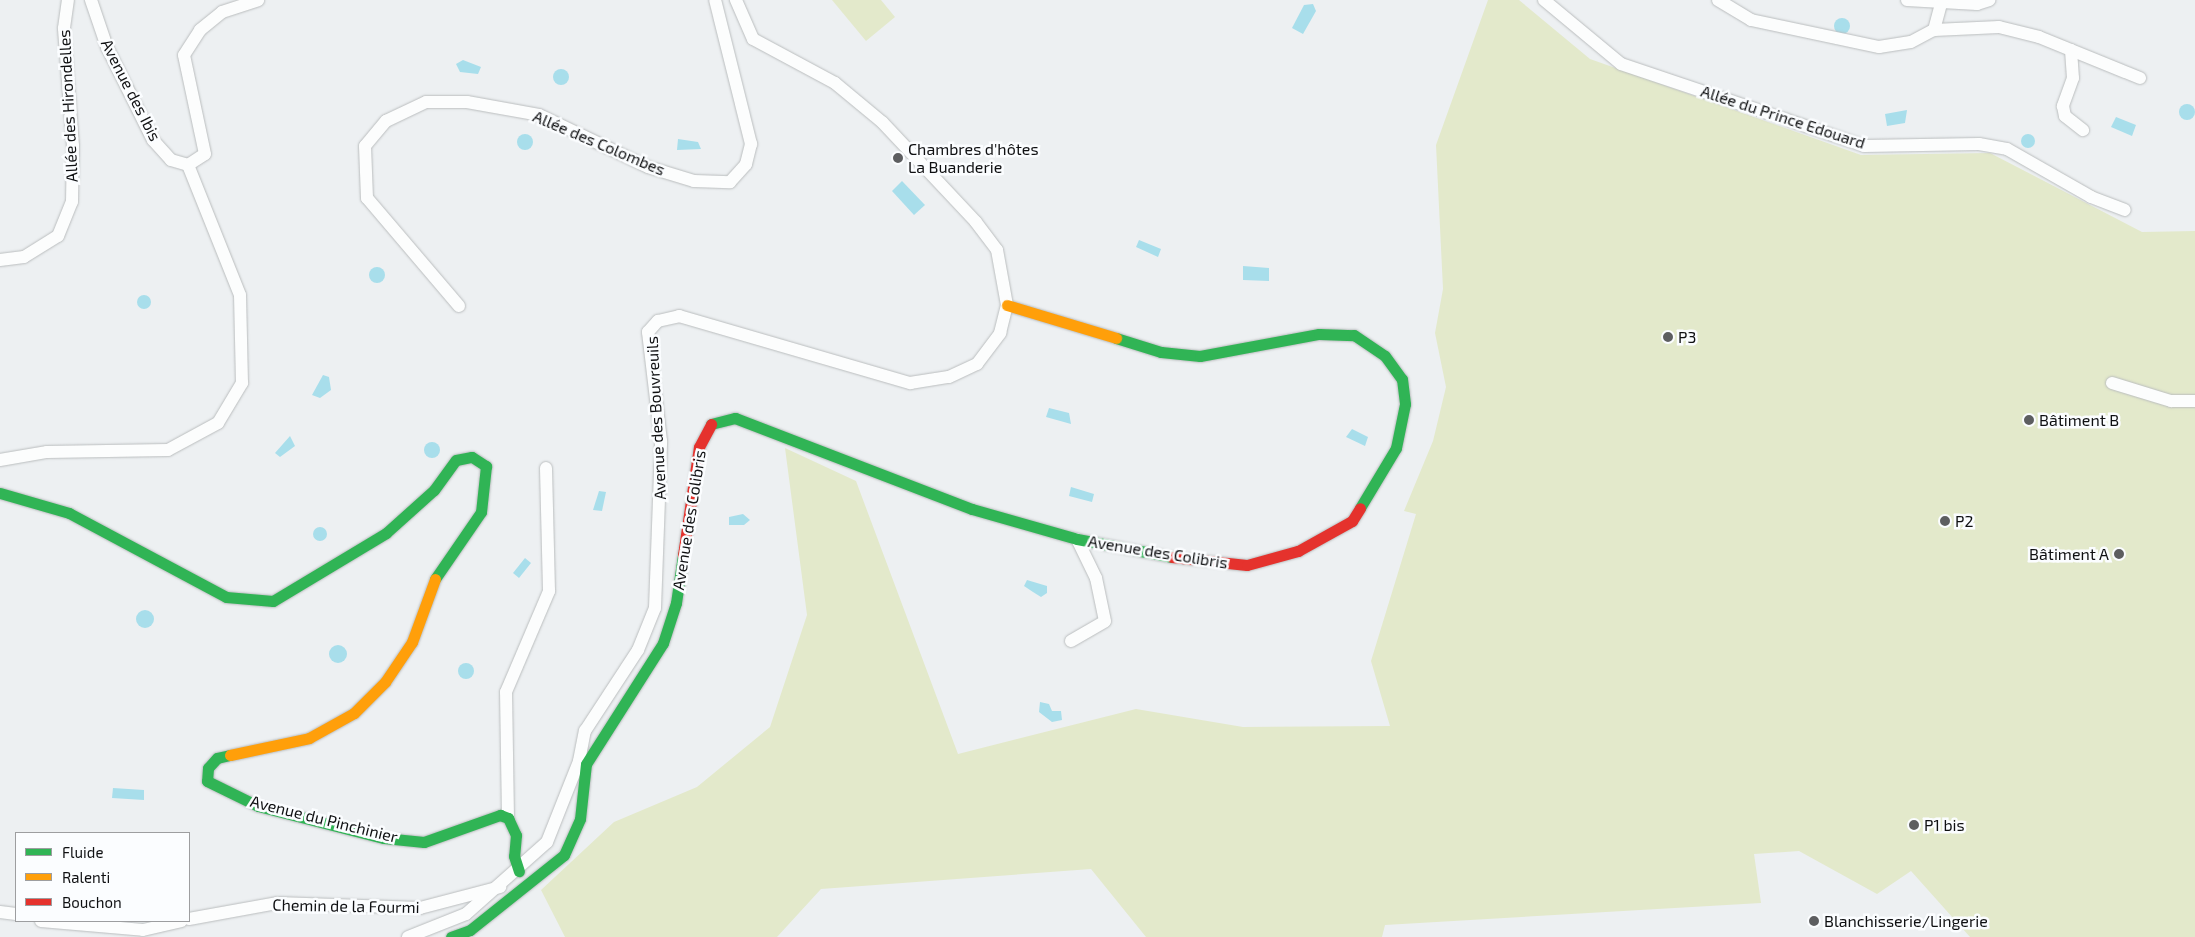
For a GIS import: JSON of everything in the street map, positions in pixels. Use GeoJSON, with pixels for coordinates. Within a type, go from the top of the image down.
{"type":"FeatureCollection","features":[{"type":"Feature","properties":{"kind":"street","name":"Allée des Hirondelles"},"geometry":{"type":"LineString","coordinates":[[0,260],[24,257],[58,236],[72,202],[73,146],[64,28],[68,0]]}},
{"type":"Feature","properties":{"kind":"street","name":"Avenue des Ibis"},"geometry":{"type":"LineString","coordinates":[[91,0],[107,47],[153,140],[171,160],[188,165]]}},
{"type":"Feature","properties":{"kind":"street"},"geometry":{"type":"LineString","coordinates":[[0,460],[48,452],[168,450],[218,424],[242,383],[240,295],[188,165],[205,154],[184,55],[200,30],[222,12],[258,0]]}},
{"type":"Feature","properties":{"kind":"street","name":"Allée des Colombes"},"geometry":{"type":"LineString","coordinates":[[458,306],[367,198],[365,146],[386,121],[426,102],[467,102],[539,115],[648,167],[694,181],[730,182],[746,164],[751,144],[715,0]]}},
{"type":"Feature","properties":{"kind":"street"},"geometry":{"type":"LineString","coordinates":[[736,0],[753,39],[835,83],[882,122],[976,222],[997,250],[1007,305]]}},
{"type":"Feature","properties":{"kind":"street","name":"Allée du Prince Edouard"},"geometry":{"type":"LineString","coordinates":[[1544,0],[1621,64],[1864,146],[1979,144],[2007,150],[2091,197],[2124,210]]}},
{"type":"Feature","properties":{"kind":"street"},"geometry":{"type":"LineString","coordinates":[[1718,0],[1751,20],[1879,47],[1911,42],[1934,30],[1999,27],[2071,50],[2140,78]]}},
{"type":"Feature","properties":{"kind":"street"},"geometry":{"type":"LineString","coordinates":[[1907,0],[1941,3],[1989,0]]}},
{"type":"Feature","properties":{"kind":"street"},"geometry":{"type":"LineString","coordinates":[[1934,30],[1941,3]]}},
{"type":"Feature","properties":{"kind":"street"},"geometry":{"type":"LineString","coordinates":[[2071,50],[2072,78],[2063,106],[2065,116],[2083,130]]}},
{"type":"Feature","properties":{"kind":"street","name":"Avenue des Colibris"},"geometry":{"type":"LineString","coordinates":[[451,937],[470,930],[516,896],[564,855],[580,818],[582,762],[663,643],[676,602],[699,447],[711,424],[735,418],[972,510],[1077,539],[1209,564],[1247,565],[1298,551],[1352,521],[1396,448],[1406,404],[1402,380],[1385,356],[1354,335],[1319,334],[1200,356],[1162,352],[1007,305]]}},
{"type":"Feature","properties":{"kind":"street","name":"Avenue des Bouvreuils"},"geometry":{"type":"LineString","coordinates":[[408,937],[466,914],[519,871],[547,842],[582,762],[585,731],[638,650],[656,608],[660,441],[648,332],[658,321],[679,316],[864,373],[910,383],[950,377],[977,364],[1000,333],[1007,305]]}},
{"type":"Feature","properties":{"kind":"street"},"geometry":{"type":"LineString","coordinates":[[2112,383],[2171,401],[2195,401]]}},
{"type":"Feature","properties":{"kind":"street","name":"Avenue du Pinchinier"},"geometry":{"type":"LineString","coordinates":[[0,493],[69,513],[226,597],[273,601],[386,533],[434,490],[456,460],[472,457],[486,466],[481,512],[440,566],[412,642],[385,682],[354,714],[309,738],[217,758],[208,768],[207,781],[258,806],[384,838],[424,842],[491,816],[508,818]]}},
{"type":"Feature","properties":{"kind":"street"},"geometry":{"type":"LineString","coordinates":[[519,871],[514,856],[516,835],[508,818],[506,692],[549,591],[546,468]]}},
{"type":"Feature","properties":{"kind":"street"},"geometry":{"type":"LineString","coordinates":[[1072,641],[1105,621],[1096,578],[1077,539]]}},
{"type":"Feature","properties":{"kind":"street","name":"Chemin de la Fourmi"},"geometry":{"type":"LineString","coordinates":[[190,919],[277,903],[420,908],[500,887]]}},
{"type":"Feature","properties":{"kind":"street"},"geometry":{"type":"LineString","coordinates":[[0,912],[15,914]]}},
{"type":"Feature","properties":{"kind":"street"},"geometry":{"type":"LineString","coordinates":[[52,922],[143,930],[177,922]]}},
{"type":"Feature","properties":{"kind":"green space"},"geometry":{"type":"Polygon","coordinates":[[[832,0],[881,0],[895,17],[866,41],[832,0]]]}},
{"type":"Feature","properties":{"kind":"green space"},"geometry":{"type":"Polygon","coordinates":[[[1488,0],[1519,0],[1590,59],[1861,155],[1990,153],[2142,232],[2195,231],[2195,937],[1970,937],[1911,871],[1877,894],[1799,851],[1754,854],[1761,903],[1385,925],[1382,937],[1146,937],[1091,869],[821,889],[777,937],[565,937],[541,890],[614,822],[697,787],[770,727],[807,615],[785,448],[856,481],[958,754],[1136,709],[1243,727],[1390,726],[1371,661],[1416,514],[1404,511],[1433,441],[1446,387],[1435,333],[1443,289],[1436,145],[1488,0]]]}},
{"type":"Feature","properties":{"kind":"water"},"geometry":{"type":"Polygon","coordinates":[[[1313,4],[1316,11],[1303,34],[1292,28],[1304,5],[1313,4]]]}},
{"type":"Feature","properties":{"kind":"water"},"geometry":{"type":"Polygon","coordinates":[[[1842,18],[1850,26],[1842,34],[1834,26],[1842,18]]]}},
{"type":"Feature","properties":{"kind":"water"},"geometry":{"type":"Polygon","coordinates":[[[463,60],[481,67],[478,74],[460,72],[456,64],[463,60]]]}},
{"type":"Feature","properties":{"kind":"water"},"geometry":{"type":"Polygon","coordinates":[[[561,69],[569,77],[561,85],[553,77],[561,69]]]}},
{"type":"Feature","properties":{"kind":"water"},"geometry":{"type":"Polygon","coordinates":[[[2187,104],[2193,106],[2195,112],[2193,118],[2187,120],[2181,118],[2179,112],[2181,106],[2187,104]]]}},
{"type":"Feature","properties":{"kind":"water"},"geometry":{"type":"Polygon","coordinates":[[[1907,110],[1905,123],[1887,126],[1885,114],[1907,110]]]}},
{"type":"Feature","properties":{"kind":"water"},"geometry":{"type":"Polygon","coordinates":[[[2116,117],[2136,125],[2132,136],[2111,127],[2116,117]]]}},
{"type":"Feature","properties":{"kind":"water"},"geometry":{"type":"Polygon","coordinates":[[[522,134],[528,134],[533,139],[531,148],[522,150],[517,145],[517,139],[522,134]]]}},
{"type":"Feature","properties":{"kind":"water"},"geometry":{"type":"Polygon","coordinates":[[[2025,134],[2031,134],[2035,141],[2031,148],[2025,148],[2021,144],[2021,138],[2025,134]]]}},
{"type":"Feature","properties":{"kind":"water"},"geometry":{"type":"Polygon","coordinates":[[[678,139],[698,142],[701,149],[677,150],[678,139]]]}},
{"type":"Feature","properties":{"kind":"water"},"geometry":{"type":"Polygon","coordinates":[[[902,181],[925,205],[914,215],[892,191],[902,181]]]}},
{"type":"Feature","properties":{"kind":"water"},"geometry":{"type":"Polygon","coordinates":[[[1139,240],[1161,249],[1158,257],[1136,247],[1139,240]]]}},
{"type":"Feature","properties":{"kind":"water"},"geometry":{"type":"Polygon","coordinates":[[[1243,266],[1269,268],[1269,281],[1243,280],[1243,266]]]}},
{"type":"Feature","properties":{"kind":"water"},"geometry":{"type":"Polygon","coordinates":[[[374,267],[380,267],[385,272],[383,281],[374,283],[369,278],[369,272],[374,267]]]}},
{"type":"Feature","properties":{"kind":"water"},"geometry":{"type":"Polygon","coordinates":[[[141,295],[147,295],[151,302],[147,309],[141,309],[137,305],[137,299],[141,295]]]}},
{"type":"Feature","properties":{"kind":"water"},"geometry":{"type":"Polygon","coordinates":[[[323,375],[329,377],[331,390],[320,398],[312,395],[323,375]]]}},
{"type":"Feature","properties":{"kind":"water"},"geometry":{"type":"Polygon","coordinates":[[[1049,408],[1069,413],[1071,424],[1046,417],[1049,408]]]}},
{"type":"Feature","properties":{"kind":"water"},"geometry":{"type":"Polygon","coordinates":[[[1352,429],[1368,437],[1365,446],[1346,437],[1352,429]]]}},
{"type":"Feature","properties":{"kind":"water"},"geometry":{"type":"Polygon","coordinates":[[[290,436],[295,446],[280,457],[275,453],[290,436]]]}},
{"type":"Feature","properties":{"kind":"water"},"geometry":{"type":"Polygon","coordinates":[[[432,442],[438,444],[440,450],[438,456],[432,458],[426,456],[424,450],[426,444],[432,442]]]}},
{"type":"Feature","properties":{"kind":"water"},"geometry":{"type":"Polygon","coordinates":[[[1071,487],[1094,494],[1092,502],[1069,496],[1071,487]]]}},
{"type":"Feature","properties":{"kind":"water"},"geometry":{"type":"Polygon","coordinates":[[[599,491],[606,492],[602,511],[593,510],[599,491]]]}},
{"type":"Feature","properties":{"kind":"water"},"geometry":{"type":"Polygon","coordinates":[[[743,514],[750,520],[744,525],[729,525],[729,517],[743,514]]]}},
{"type":"Feature","properties":{"kind":"water"},"geometry":{"type":"Polygon","coordinates":[[[317,527],[323,527],[327,534],[323,541],[317,541],[313,537],[313,531],[317,527]]]}},
{"type":"Feature","properties":{"kind":"water"},"geometry":{"type":"Polygon","coordinates":[[[525,558],[531,563],[519,578],[513,573],[525,558]]]}},
{"type":"Feature","properties":{"kind":"water"},"geometry":{"type":"Polygon","coordinates":[[[1027,580],[1047,586],[1047,593],[1041,597],[1033,592],[1024,586],[1027,580]]]}},
{"type":"Feature","properties":{"kind":"water"},"geometry":{"type":"Polygon","coordinates":[[[145,610],[151,613],[154,619],[151,625],[145,628],[139,625],[136,619],[139,613],[145,610]]]}},
{"type":"Feature","properties":{"kind":"water"},"geometry":{"type":"Polygon","coordinates":[[[338,645],[344,648],[347,654],[344,660],[338,663],[332,660],[329,654],[332,648],[338,645]]]}},
{"type":"Feature","properties":{"kind":"water"},"geometry":{"type":"Polygon","coordinates":[[[463,663],[469,663],[474,668],[472,677],[463,679],[458,674],[458,668],[463,663]]]}},
{"type":"Feature","properties":{"kind":"water"},"geometry":{"type":"Polygon","coordinates":[[[1040,702],[1049,704],[1052,711],[1061,711],[1062,720],[1052,722],[1039,712],[1040,702]]]}},
{"type":"Feature","properties":{"kind":"water"},"geometry":{"type":"Polygon","coordinates":[[[113,788],[144,790],[144,800],[112,798],[113,788]]]}},
{"type":"Feature","properties":{"kind":"traffic: fast"},"geometry":{"type":"LineString","coordinates":[[1116,338],[1161,352],[1200,356],[1319,334],[1354,335],[1385,356],[1402,379],[1405,404],[1396,448],[1360,508]]}},
{"type":"Feature","properties":{"kind":"traffic: fast"},"geometry":{"type":"LineString","coordinates":[[711,424],[735,418],[972,509],[1077,539],[1172,557]]}},
{"type":"Feature","properties":{"kind":"traffic: fast"},"geometry":{"type":"LineString","coordinates":[[0,493],[69,513],[226,597],[273,601],[386,533],[434,490],[456,460],[472,457],[486,466],[481,512],[435,579]]}},
{"type":"Feature","properties":{"kind":"traffic: fast"},"geometry":{"type":"LineString","coordinates":[[451,937],[470,930],[564,855],[580,819],[586,764],[663,643],[676,603],[683,555]]}},
{"type":"Feature","properties":{"kind":"traffic: fast"},"geometry":{"type":"LineString","coordinates":[[230,755],[217,758],[208,768],[207,781],[258,806],[384,838],[424,842],[500,815],[508,818],[516,835],[514,856],[519,871]]}},
{"type":"Feature","properties":{"kind":"traffic: slow"},"geometry":{"type":"LineString","coordinates":[[1007,305],[1116,338]]}},
{"type":"Feature","properties":{"kind":"traffic: slow"},"geometry":{"type":"LineString","coordinates":[[230,755],[309,738],[354,713],[385,682],[412,642],[435,579]]}},
{"type":"Feature","properties":{"kind":"traffic: jam"},"geometry":{"type":"LineString","coordinates":[[683,555],[699,447],[711,424]]}},
{"type":"Feature","properties":{"kind":"traffic: jam"},"geometry":{"type":"LineString","coordinates":[[1172,557],[1247,565],[1298,551],[1352,521],[1360,508]]}},
{"type":"Feature","properties":{"kind":"place","name":"Chambres d'hôtes La Buanderie"},"geometry":{"type":"Point","coordinates":[898,158]}},
{"type":"Feature","properties":{"kind":"place","name":"P3"},"geometry":{"type":"Point","coordinates":[1668,337]}},
{"type":"Feature","properties":{"kind":"place","name":"Bâtiment B"},"geometry":{"type":"Point","coordinates":[2029,420]}},
{"type":"Feature","properties":{"kind":"place","name":"P2"},"geometry":{"type":"Point","coordinates":[1945,521]}},
{"type":"Feature","properties":{"kind":"place","name":"Bâtiment A"},"geometry":{"type":"Point","coordinates":[2119,554]}},
{"type":"Feature","properties":{"kind":"place","name":"P1 bis"},"geometry":{"type":"Point","coordinates":[1914,825]}},
{"type":"Feature","properties":{"kind":"place","name":"Blanchisserie/Lingerie"},"geometry":{"type":"Point","coordinates":[1814,921]}}]}
